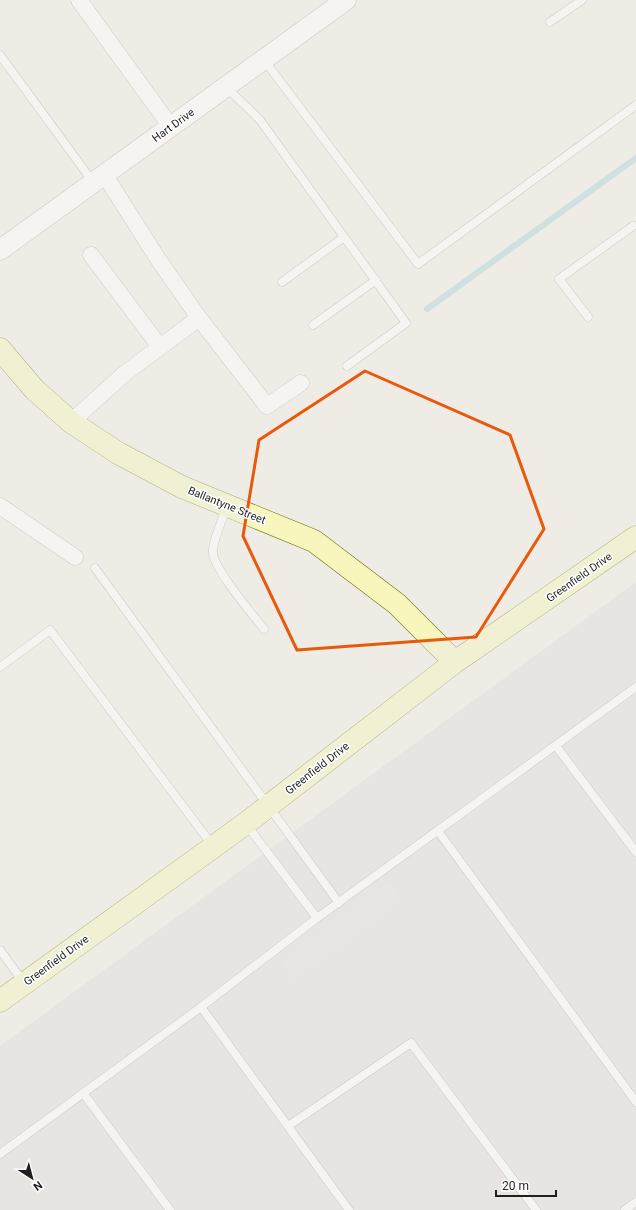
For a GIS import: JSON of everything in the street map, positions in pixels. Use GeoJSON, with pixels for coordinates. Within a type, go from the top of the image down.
{"type":"FeatureCollection","features":[{"type":"Feature","properties":{"kind":"main road","name":"Ballantyne Street"},"geometry":{"type":"LineString","coordinates":[[0,349],[34,389],[71,422],[118,453],[182,487],[314,541],[397,604],[455,662]]}},
{"type":"Feature","properties":{"kind":"main road","name":"Greenfield Drive"},"geometry":{"type":"LineString","coordinates":[[0,1000],[245,824],[455,662],[636,537]]}},
{"type":"Feature","properties":{"kind":"street"},"geometry":{"type":"LineString","coordinates":[[79,0],[171,127]]}},
{"type":"Feature","properties":{"kind":"street","name":"Hart Drive"},"geometry":{"type":"LineString","coordinates":[[0,250],[346,0]]}},
{"type":"Feature","properties":{"kind":"street"},"geometry":{"type":"LineString","coordinates":[[99,178],[199,318],[267,406],[301,383]]}},
{"type":"Feature","properties":{"kind":"street"},"geometry":{"type":"LineString","coordinates":[[91,255],[160,347]]}},
{"type":"Feature","properties":{"kind":"street"},"geometry":{"type":"LineString","coordinates":[[71,422],[124,374],[199,318]]}},
{"type":"Feature","properties":{"kind":"street"},"geometry":{"type":"LineString","coordinates":[[0,506],[75,557]]}},
{"type":"Feature","properties":{"kind":"lane"},"geometry":{"type":"LineString","coordinates":[[550,22],[582,0]]}},
{"type":"Feature","properties":{"kind":"lane"},"geometry":{"type":"LineString","coordinates":[[0,55],[99,178]]}},
{"type":"Feature","properties":{"kind":"lane"},"geometry":{"type":"LineString","coordinates":[[264,59],[418,264],[636,105]]}},
{"type":"Feature","properties":{"kind":"lane"},"geometry":{"type":"LineString","coordinates":[[226,87],[260,120],[406,323],[347,366]]}},
{"type":"Feature","properties":{"kind":"lane"},"geometry":{"type":"LineString","coordinates":[[588,318],[559,279],[633,226]]}},
{"type":"Feature","properties":{"kind":"lane"},"geometry":{"type":"LineString","coordinates":[[282,282],[344,237]]}},
{"type":"Feature","properties":{"kind":"lane"},"geometry":{"type":"LineString","coordinates":[[313,325],[376,280]]}},
{"type":"Feature","properties":{"kind":"lane"},"geometry":{"type":"LineString","coordinates":[[227,505],[212,551],[215,562],[221,573],[264,629]]}},
{"type":"Feature","properties":{"kind":"lane"},"geometry":{"type":"LineString","coordinates":[[96,568],[339,903]]}},
{"type":"Feature","properties":{"kind":"lane"},"geometry":{"type":"LineString","coordinates":[[0,667],[50,630],[214,846]]}},
{"type":"Feature","properties":{"kind":"lane"},"geometry":{"type":"LineString","coordinates":[[0,1154],[201,1007],[318,918],[636,687]]}},
{"type":"Feature","properties":{"kind":"lane"},"geometry":{"type":"LineString","coordinates":[[556,746],[636,852]]}},
{"type":"Feature","properties":{"kind":"lane"},"geometry":{"type":"LineString","coordinates":[[245,824],[318,918]]}},
{"type":"Feature","properties":{"kind":"lane"},"geometry":{"type":"LineString","coordinates":[[438,831],[636,1102]]}},
{"type":"Feature","properties":{"kind":"lane"},"geometry":{"type":"LineString","coordinates":[[0,950],[24,983]]}},
{"type":"Feature","properties":{"kind":"lane"},"geometry":{"type":"LineString","coordinates":[[201,1007],[348,1210]]}},
{"type":"Feature","properties":{"kind":"lane"},"geometry":{"type":"LineString","coordinates":[[288,1126],[411,1043],[536,1210]]}},
{"type":"Feature","properties":{"kind":"lane"},"geometry":{"type":"LineString","coordinates":[[83,1094],[170,1210]]}},
{"type":"Feature","properties":{"kind":"lane"},"geometry":{"type":"LineString","coordinates":[[625,1210],[636,1202]]}},
{"type":"Feature","properties":{"kind":"highlighted area"},"geometry":{"type":"Polygon","coordinates":[[[365,371],[510,435],[544,529],[476,637],[297,650],[243,536],[259,440],[365,371]]]}},
{"type":"Feature","properties":{"kind":"shaded area"},"geometry":{"type":"Polygon","coordinates":[[[636,582],[636,1210],[0,1210],[0,1046],[636,582]]]}},
{"type":"Feature","properties":{"kind":"shaded area"},"geometry":{"type":"Polygon","coordinates":[[[390,882],[403,899],[293,979],[281,962],[390,882]]]}},
{"type":"Feature","properties":{"kind":"waterway"},"geometry":{"type":"LineString","coordinates":[[427,309],[636,158]]}}]}
